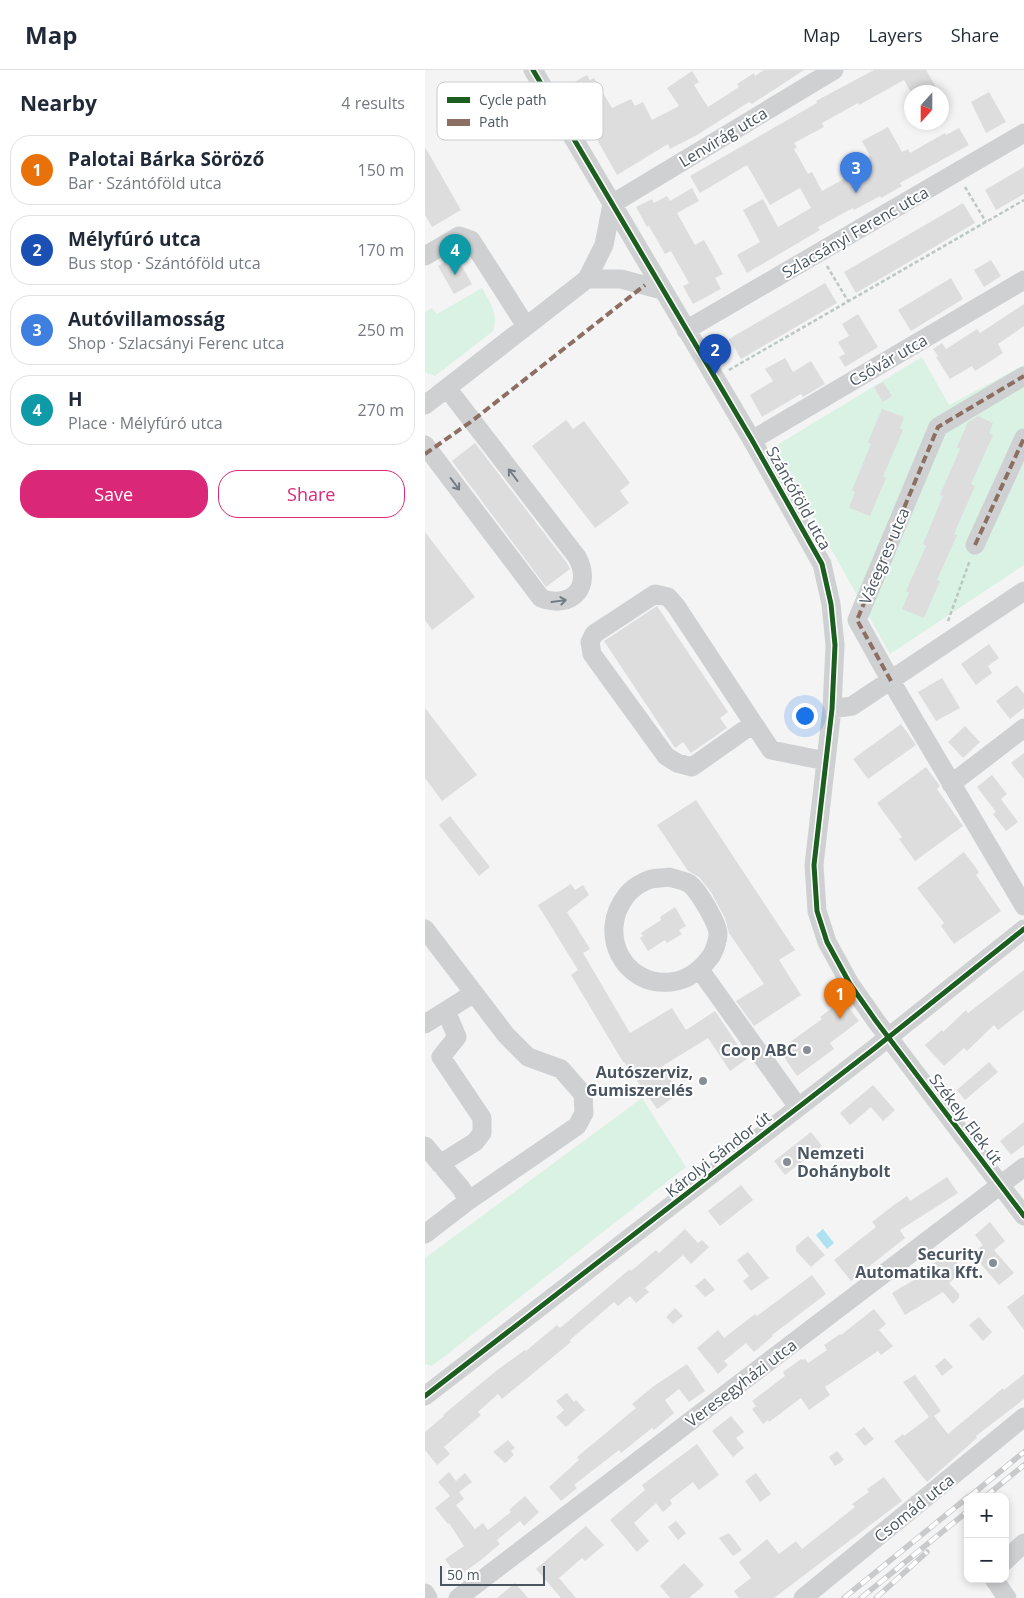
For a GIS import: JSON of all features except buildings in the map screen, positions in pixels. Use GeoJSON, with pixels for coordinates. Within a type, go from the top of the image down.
{"type":"FeatureCollection","features":[{"type":"Feature","properties":{"kind":"street","name":"Lenvirág utca"},"geometry":{"type":"LineString","coordinates":[[612,204],[834,70]]}},
{"type":"Feature","properties":{"kind":"street","name":"Szlacsányi Ferenc utca"},"geometry":{"type":"LineString","coordinates":[[686,330],[1024,133]]}},
{"type":"Feature","properties":{"kind":"street","name":"Szántóföld utca"},"geometry":{"type":"LineString","coordinates":[[577,140],[612,204],[752,440],[822,564],[831,604],[835,645],[832,709],[814,865],[817,911],[833,956],[850,984],[888,1036]]}},
{"type":"Feature","properties":{"kind":"street"},"geometry":{"type":"LineString","coordinates":[[425,445],[541,598],[551,602],[561,602],[572,598],[583,582],[582,566],[577,557],[433,394],[527,326],[587,279],[604,245],[612,204]]}},
{"type":"Feature","properties":{"kind":"street"},"geometry":{"type":"LineString","coordinates":[[426,253],[459,236],[471,240],[527,326]]}},
{"type":"Feature","properties":{"kind":"street"},"geometry":{"type":"LineString","coordinates":[[587,279],[621,279],[662,290]]}},
{"type":"Feature","properties":{"kind":"street","name":"Csővár utca"},"geometry":{"type":"LineString","coordinates":[[752,440],[1024,280]]}},
{"type":"Feature","properties":{"kind":"street","name":"Vácegres utca"},"geometry":{"type":"LineString","coordinates":[[891,681],[857,620],[938,427],[1024,376]]}},
{"type":"Feature","properties":{"kind":"street"},"geometry":{"type":"LineString","coordinates":[[975,545],[1024,438]]}},
{"type":"Feature","properties":{"kind":"street"},"geometry":{"type":"LineString","coordinates":[[832,709],[852,706],[1024,591]]}},
{"type":"Feature","properties":{"kind":"street"},"geometry":{"type":"LineString","coordinates":[[753,724],[692,767],[677,764],[666,756],[592,654],[590,642],[594,634],[655,594],[668,597],[676,606],[771,750],[826,761]]}},
{"type":"Feature","properties":{"kind":"street"},"geometry":{"type":"LineString","coordinates":[[891,681],[1024,906]]}},
{"type":"Feature","properties":{"kind":"street"},"geometry":{"type":"LineString","coordinates":[[951,784],[1024,728]]}},
{"type":"Feature","properties":{"kind":"street"},"geometry":{"type":"LineString","coordinates":[[669,878],[689,883],[712,914],[718,934],[713,954],[700,970],[682,981],[661,983],[641,977],[625,964],[615,946],[612,926],[618,906],[631,890],[649,880],[669,878]]}},
{"type":"Feature","properties":{"kind":"street"},"geometry":{"type":"LineString","coordinates":[[425,929],[506,1035],[528,1057],[561,1069],[583,1094],[584,1113],[577,1126],[468,1201],[425,1234]]}},
{"type":"Feature","properties":{"kind":"street","name":"Károlyi Sándor út"},"geometry":{"type":"LineString","coordinates":[[425,1396],[875,1048],[1024,929]]}},
{"type":"Feature","properties":{"kind":"street"},"geometry":{"type":"LineString","coordinates":[[700,970],[798,1107]]}},
{"type":"Feature","properties":{"kind":"street"},"geometry":{"type":"LineString","coordinates":[[425,1024],[474,993]]}},
{"type":"Feature","properties":{"kind":"street"},"geometry":{"type":"LineString","coordinates":[[440,1164],[475,1142],[482,1133],[482,1118],[441,1057],[457,1037],[446,1011]]}},
{"type":"Feature","properties":{"kind":"street","name":"Székely Elek út"},"geometry":{"type":"LineString","coordinates":[[888,1036],[1024,1216]]}},
{"type":"Feature","properties":{"kind":"street"},"geometry":{"type":"LineString","coordinates":[[425,1146],[461,1188],[468,1201]]}},
{"type":"Feature","properties":{"kind":"street","name":"Veresegyházi utca"},"geometry":{"type":"LineString","coordinates":[[458,1598],[1024,1168]]}},
{"type":"Feature","properties":{"kind":"street","name":"Csomád utca"},"geometry":{"type":"LineString","coordinates":[[803,1598],[1024,1417]]}},
{"type":"Feature","properties":{"kind":"street"},"geometry":{"type":"LineString","coordinates":[[1009,1558],[1024,1543]]}},
{"type":"Feature","properties":{"kind":"street"},"geometry":{"type":"LineString","coordinates":[[997,1583],[1007,1598]]}},
{"type":"Feature","properties":{"kind":"street"},"geometry":{"type":"LineString","coordinates":[[425,1592],[428,1598]]}},
{"type":"Feature","properties":{"kind":"path"},"geometry":{"type":"LineString","coordinates":[[962,183],[986,222]]}},
{"type":"Feature","properties":{"kind":"path"},"geometry":{"type":"LineString","coordinates":[[728,371],[1024,200]]}},
{"type":"Feature","properties":{"kind":"path"},"geometry":{"type":"LineString","coordinates":[[826,264],[848,301]]}},
{"type":"Feature","properties":{"kind":"path"},"geometry":{"type":"LineString","coordinates":[[939,648],[975,545]]}},
{"type":"Feature","properties":{"kind":"green space"},"geometry":{"type":"Polygon","coordinates":[[[482,288],[491,303],[494,314],[495,325],[493,331],[435,376],[425,372],[425,312],[432,308],[437,314],[482,288]]]}},
{"type":"Feature","properties":{"kind":"green space"},"geometry":{"type":"Polygon","coordinates":[[[922,357],[949,405],[1024,365],[1024,565],[890,654],[774,447],[922,357]]]}},
{"type":"Feature","properties":{"kind":"green space"},"geometry":{"type":"Polygon","coordinates":[[[642,1098],[686,1167],[432,1366],[425,1364],[425,1258],[642,1098]]]}},
{"type":"Feature","properties":{"kind":"water"},"geometry":{"type":"Polygon","coordinates":[[[823,1229],[834,1243],[827,1249],[816,1235],[823,1229]]]}},
{"type":"Feature","properties":{"kind":"railway"},"geometry":{"type":"LineString","coordinates":[[974,1493],[1024,1452]]}},
{"type":"Feature","properties":{"kind":"railway"},"geometry":{"type":"LineString","coordinates":[[990,1493],[1024,1465]]}},
{"type":"Feature","properties":{"kind":"railway"},"geometry":{"type":"LineString","coordinates":[[844,1598],[964,1500]]}},
{"type":"Feature","properties":{"kind":"railway"},"geometry":{"type":"LineString","coordinates":[[861,1598],[964,1514]]}},
{"type":"Feature","properties":{"kind":"railway"},"geometry":{"type":"LineString","coordinates":[[876,1598],[927,1552]]}},
{"type":"Feature","properties":{"kind":"marked path"},"geometry":{"type":"LineString","coordinates":[[425,454],[472,421],[645,285]]}},
{"type":"Feature","properties":{"kind":"marked path"},"geometry":{"type":"LineString","coordinates":[[891,681],[857,620],[938,427],[1024,376]]}},
{"type":"Feature","properties":{"kind":"marked path"},"geometry":{"type":"LineString","coordinates":[[975,545],[1024,438]]}},
{"type":"Feature","properties":{"kind":"cycle path"},"geometry":{"type":"LineString","coordinates":[[533,70],[540,82]]}},
{"type":"Feature","properties":{"kind":"cycle path"},"geometry":{"type":"LineString","coordinates":[[574,140],[752,440],[822,564],[831,604],[835,645],[832,709],[814,865],[817,911],[827,942],[850,984],[876,1021],[1024,1216]]}},
{"type":"Feature","properties":{"kind":"cycle path"},"geometry":{"type":"LineString","coordinates":[[425,1396],[875,1048],[1024,929]]}},
{"type":"Feature","properties":{"kind":"place","name":"Autóvillamosság"},"geometry":{"type":"Point","coordinates":[856,193]}},
{"type":"Feature","properties":{"kind":"place","name":"H"},"geometry":{"type":"Point","coordinates":[455,275]}},
{"type":"Feature","properties":{"kind":"place","name":"Mélyfúró utca"},"geometry":{"type":"Point","coordinates":[715,375]}},
{"type":"Feature","properties":{"kind":"place","name":"Palotai Bárka Söröző"},"geometry":{"type":"Point","coordinates":[840,1019]}},
{"type":"Feature","properties":{"kind":"place","name":"Coop ABC"},"geometry":{"type":"Point","coordinates":[807,1050]}},
{"type":"Feature","properties":{"kind":"place","name":"Autószerviz, Gumiszerelés"},"geometry":{"type":"Point","coordinates":[703,1081]}},
{"type":"Feature","properties":{"kind":"place","name":"Nemzeti Dohánybolt"},"geometry":{"type":"Point","coordinates":[787,1162]}},
{"type":"Feature","properties":{"kind":"place","name":"Security Automatika Kft."},"geometry":{"type":"Point","coordinates":[993,1263]}}]}
